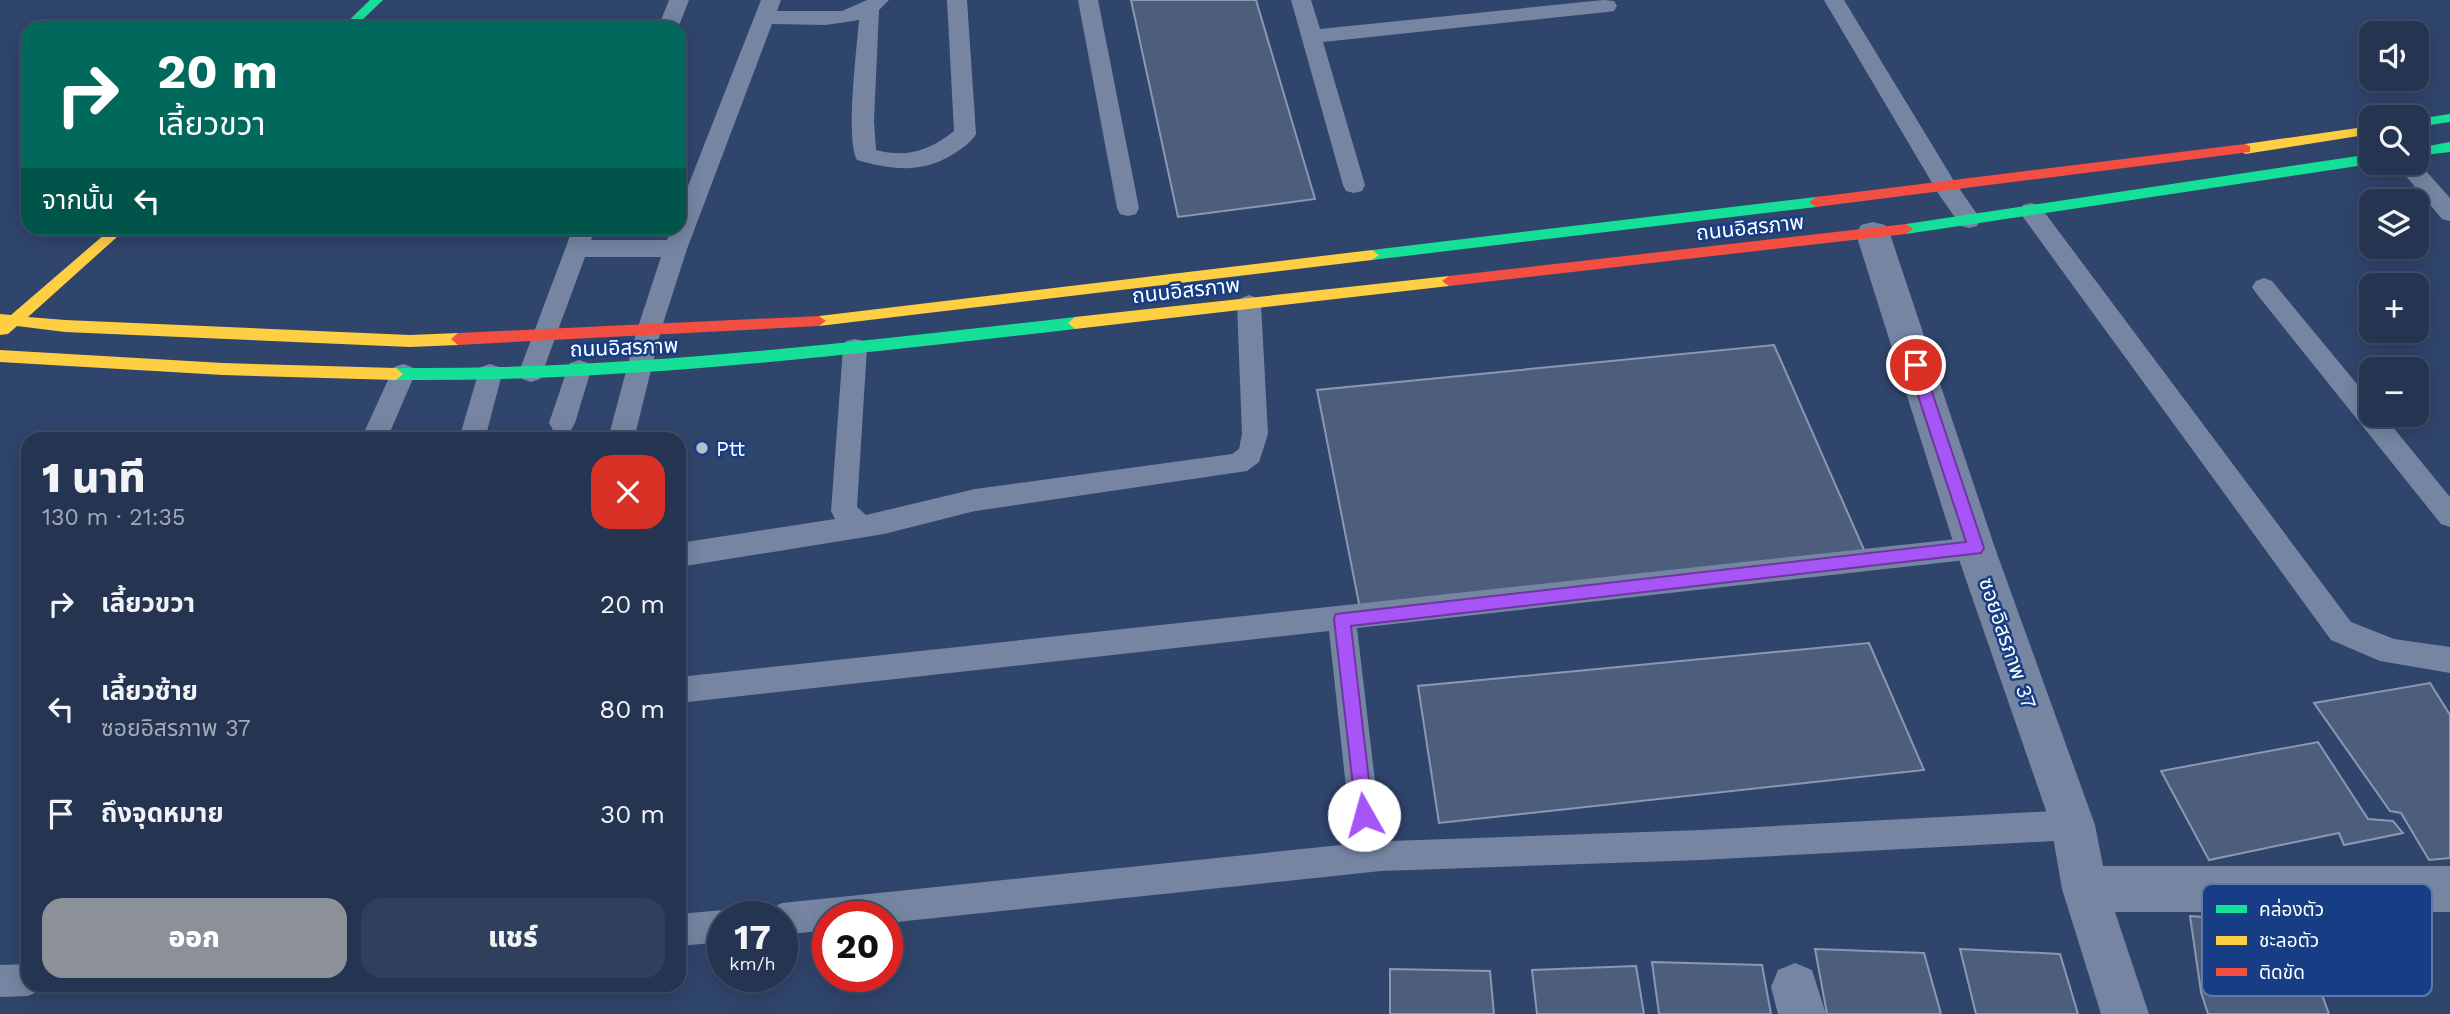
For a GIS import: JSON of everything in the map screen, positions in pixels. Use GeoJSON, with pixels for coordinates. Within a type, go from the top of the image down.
{"type":"FeatureCollection","features":[{"type":"Feature","properties":{"kind":"main road"},"geometry":{"type":"LineString","coordinates":[[354,21],[377,0]]}},
{"type":"Feature","properties":{"kind":"main road"},"geometry":{"type":"LineString","coordinates":[[2429,121],[2450,118]]}},
{"type":"Feature","properties":{"kind":"main road"},"geometry":{"type":"LineString","coordinates":[[7,320],[65,326],[410,341],[801,323],[2186,158],[2359,132]]}},
{"type":"Feature","properties":{"kind":"main road"},"geometry":{"type":"LineString","coordinates":[[2429,150],[2450,147]]}},
{"type":"Feature","properties":{"kind":"main road","name":"ถนนอิสรภาพ"},"geometry":{"type":"LineString","coordinates":[[0,356],[223,369],[403,374],[490,374],[689,366],[1873,234],[2359,161]]}},
{"type":"Feature","properties":{"kind":"main road"},"geometry":{"type":"LineString","coordinates":[[0,333],[7,320],[111,235]]}},
{"type":"Feature","properties":{"kind":"street","name":"ซอยอิสรภาพ 37"},"geometry":{"type":"LineString","coordinates":[[1873,234],[1976,548],[2073,825],[2085,889],[2125,1014]]}},
{"type":"Feature","properties":{"kind":"street"},"geometry":{"type":"LineString","coordinates":[[2085,889],[2202,889]]}},
{"type":"Feature","properties":{"kind":"street"},"geometry":{"type":"LineString","coordinates":[[2432,889],[2450,889]]}},
{"type":"Feature","properties":{"kind":"lane"},"geometry":{"type":"LineString","coordinates":[[671,21],[679,0]]}},
{"type":"Feature","properties":{"kind":"lane"},"geometry":{"type":"LineString","coordinates":[[875,5],[863,121],[865,155],[887,161],[913,162],[943,153],[965,134],[957,0]]}},
{"type":"Feature","properties":{"kind":"lane"},"geometry":{"type":"LineString","coordinates":[[1088,0],[1128,208]]}},
{"type":"Feature","properties":{"kind":"lane"},"geometry":{"type":"LineString","coordinates":[[1301,0],[1354,186]]}},
{"type":"Feature","properties":{"kind":"lane"},"geometry":{"type":"LineString","coordinates":[[1834,0],[1946,187],[1969,220]]}},
{"type":"Feature","properties":{"kind":"lane"},"geometry":{"type":"LineString","coordinates":[[686,221],[768,8],[850,17],[875,5]]}},
{"type":"Feature","properties":{"kind":"lane"},"geometry":{"type":"LineString","coordinates":[[1311,37],[1607,6]]}},
{"type":"Feature","properties":{"kind":"lane"},"geometry":{"type":"LineString","coordinates":[[2417,175],[2450,213]]}},
{"type":"Feature","properties":{"kind":"lane"},"geometry":{"type":"LineString","coordinates":[[2031,211],[2341,631],[2365,645],[2395,653],[2450,660]]}},
{"type":"Feature","properties":{"kind":"lane"},"geometry":{"type":"LineString","coordinates":[[623,432],[649,330],[681,235]]}},
{"type":"Feature","properties":{"kind":"lane"},"geometry":{"type":"LineString","coordinates":[[531,372],[542,335],[580,238],[675,250]]}},
{"type":"Feature","properties":{"kind":"lane"},"geometry":{"type":"LineString","coordinates":[[2264,286],[2450,516]]}},
{"type":"Feature","properties":{"kind":"lane"},"geometry":{"type":"LineString","coordinates":[[686,554],[860,526],[975,500],[1238,464],[1250,455],[1255,434],[1249,304]]}},
{"type":"Feature","properties":{"kind":"lane"},"geometry":{"type":"LineString","coordinates":[[855,348],[844,511],[860,526]]}},
{"type":"Feature","properties":{"kind":"lane"},"geometry":{"type":"LineString","coordinates":[[562,423],[579,370]]}},
{"type":"Feature","properties":{"kind":"lane"},"geometry":{"type":"LineString","coordinates":[[377,432],[403,374]]}},
{"type":"Feature","properties":{"kind":"lane"},"geometry":{"type":"LineString","coordinates":[[474,432],[490,374]]}},
{"type":"Feature","properties":{"kind":"lane"},"geometry":{"type":"LineString","coordinates":[[686,689],[1976,548]]}},
{"type":"Feature","properties":{"kind":"lane"},"geometry":{"type":"LineString","coordinates":[[1342,619],[1364,815],[1381,856]]}},
{"type":"Feature","properties":{"kind":"lane"},"geometry":{"type":"LineString","coordinates":[[798,917],[1381,856],[1700,845],[2073,825]]}},
{"type":"Feature","properties":{"kind":"lane"},"geometry":{"type":"LineString","coordinates":[[686,929],[707,927]]}},
{"type":"Feature","properties":{"kind":"lane"},"geometry":{"type":"LineString","coordinates":[[0,981],[21,980]]}},
{"type":"Feature","properties":{"kind":"building"},"geometry":{"type":"Polygon","coordinates":[[[1131,0],[1256,0],[1315,199],[1178,217],[1131,0]]]}},
{"type":"Feature","properties":{"kind":"building"},"geometry":{"type":"Polygon","coordinates":[[[1774,345],[1868,559],[1361,614],[1317,390],[1774,345]]]}},
{"type":"Feature","properties":{"kind":"building"},"geometry":{"type":"Polygon","coordinates":[[[1869,643],[1924,770],[1439,823],[1418,686],[1869,643]]]}},
{"type":"Feature","properties":{"kind":"building"},"geometry":{"type":"Polygon","coordinates":[[[2430,683],[2450,715],[2450,858],[2429,860],[2401,813],[2390,811],[2314,703],[2430,683]]]}},
{"type":"Feature","properties":{"kind":"building"},"geometry":{"type":"Polygon","coordinates":[[[2318,742],[2368,819],[2393,821],[2403,833],[2344,845],[2339,833],[2209,860],[2161,771],[2318,742]]]}},
{"type":"Feature","properties":{"kind":"building"},"geometry":{"type":"Polygon","coordinates":[[[2190,916],[2202,917],[2202,995],[2190,916]]]}},
{"type":"Feature","properties":{"kind":"building"},"geometry":{"type":"Polygon","coordinates":[[[1815,949],[1924,953],[1941,1014],[1827,1014],[1815,949]]]}},
{"type":"Feature","properties":{"kind":"building"},"geometry":{"type":"Polygon","coordinates":[[[1960,949],[2060,954],[2078,1014],[1976,1014],[1960,949]]]}},
{"type":"Feature","properties":{"kind":"building"},"geometry":{"type":"Polygon","coordinates":[[[1652,962],[1762,965],[1771,1014],[1659,1014],[1652,962]]]}},
{"type":"Feature","properties":{"kind":"building"},"geometry":{"type":"Polygon","coordinates":[[[1636,966],[1644,1014],[1537,1014],[1532,970],[1636,966]]]}},
{"type":"Feature","properties":{"kind":"building"},"geometry":{"type":"Polygon","coordinates":[[[1390,969],[1490,971],[1494,1014],[1390,1014],[1390,969]]]}},
{"type":"Feature","properties":{"kind":"building"},"geometry":{"type":"Polygon","coordinates":[[[2202,996],[2322,996],[2329,1014],[2208,1014],[2202,996]]]}},
{"type":"Feature","properties":{"kind":"traffic: fast"},"geometry":{"type":"LineString","coordinates":[[354,21],[377,0]]}},
{"type":"Feature","properties":{"kind":"traffic: fast"},"geometry":{"type":"LineString","coordinates":[[2429,121],[2450,118]]}},
{"type":"Feature","properties":{"kind":"traffic: fast"},"geometry":{"type":"LineString","coordinates":[[2429,150],[2450,147]]}},
{"type":"Feature","properties":{"kind":"traffic: fast"},"geometry":{"type":"LineString","coordinates":[[1906,229],[2359,161]]}},
{"type":"Feature","properties":{"kind":"traffic: fast"},"geometry":{"type":"LineString","coordinates":[[1372,255],[1816,202]]}},
{"type":"Feature","properties":{"kind":"traffic: fast"},"geometry":{"type":"LineString","coordinates":[[396,374],[567,373],[652,368],[1075,323]]}},
{"type":"Feature","properties":{"kind":"traffic: slow"},"geometry":{"type":"LineString","coordinates":[[2245,149],[2359,132]]}},
{"type":"Feature","properties":{"kind":"traffic: slow"},"geometry":{"type":"LineString","coordinates":[[3,330],[112,235]]}},
{"type":"Feature","properties":{"kind":"traffic: slow"},"geometry":{"type":"LineString","coordinates":[[819,321],[1372,255]]}},
{"type":"Feature","properties":{"kind":"traffic: slow"},"geometry":{"type":"LineString","coordinates":[[1075,323],[1449,281]]}},
{"type":"Feature","properties":{"kind":"traffic: slow"},"geometry":{"type":"LineString","coordinates":[[0,319],[65,326],[410,341],[458,339]]}},
{"type":"Feature","properties":{"kind":"traffic: slow"},"geometry":{"type":"LineString","coordinates":[[0,356],[223,369],[396,374]]}},
{"type":"Feature","properties":{"kind":"traffic: jam"},"geometry":{"type":"LineString","coordinates":[[1816,202],[2245,149]]}},
{"type":"Feature","properties":{"kind":"traffic: jam"},"geometry":{"type":"LineString","coordinates":[[1449,281],[1906,229]]}},
{"type":"Feature","properties":{"kind":"traffic: jam"},"geometry":{"type":"LineString","coordinates":[[458,339],[819,321]]}},
{"type":"Feature","properties":{"kind":"place","name":"Ptt"},"geometry":{"type":"Point","coordinates":[702,448]}},
{"type":"Feature","properties":{"kind":"route"},"geometry":{"type":"LineString","coordinates":[[1364,815],[1342,619],[1976,548],[1916,365]]}}]}
